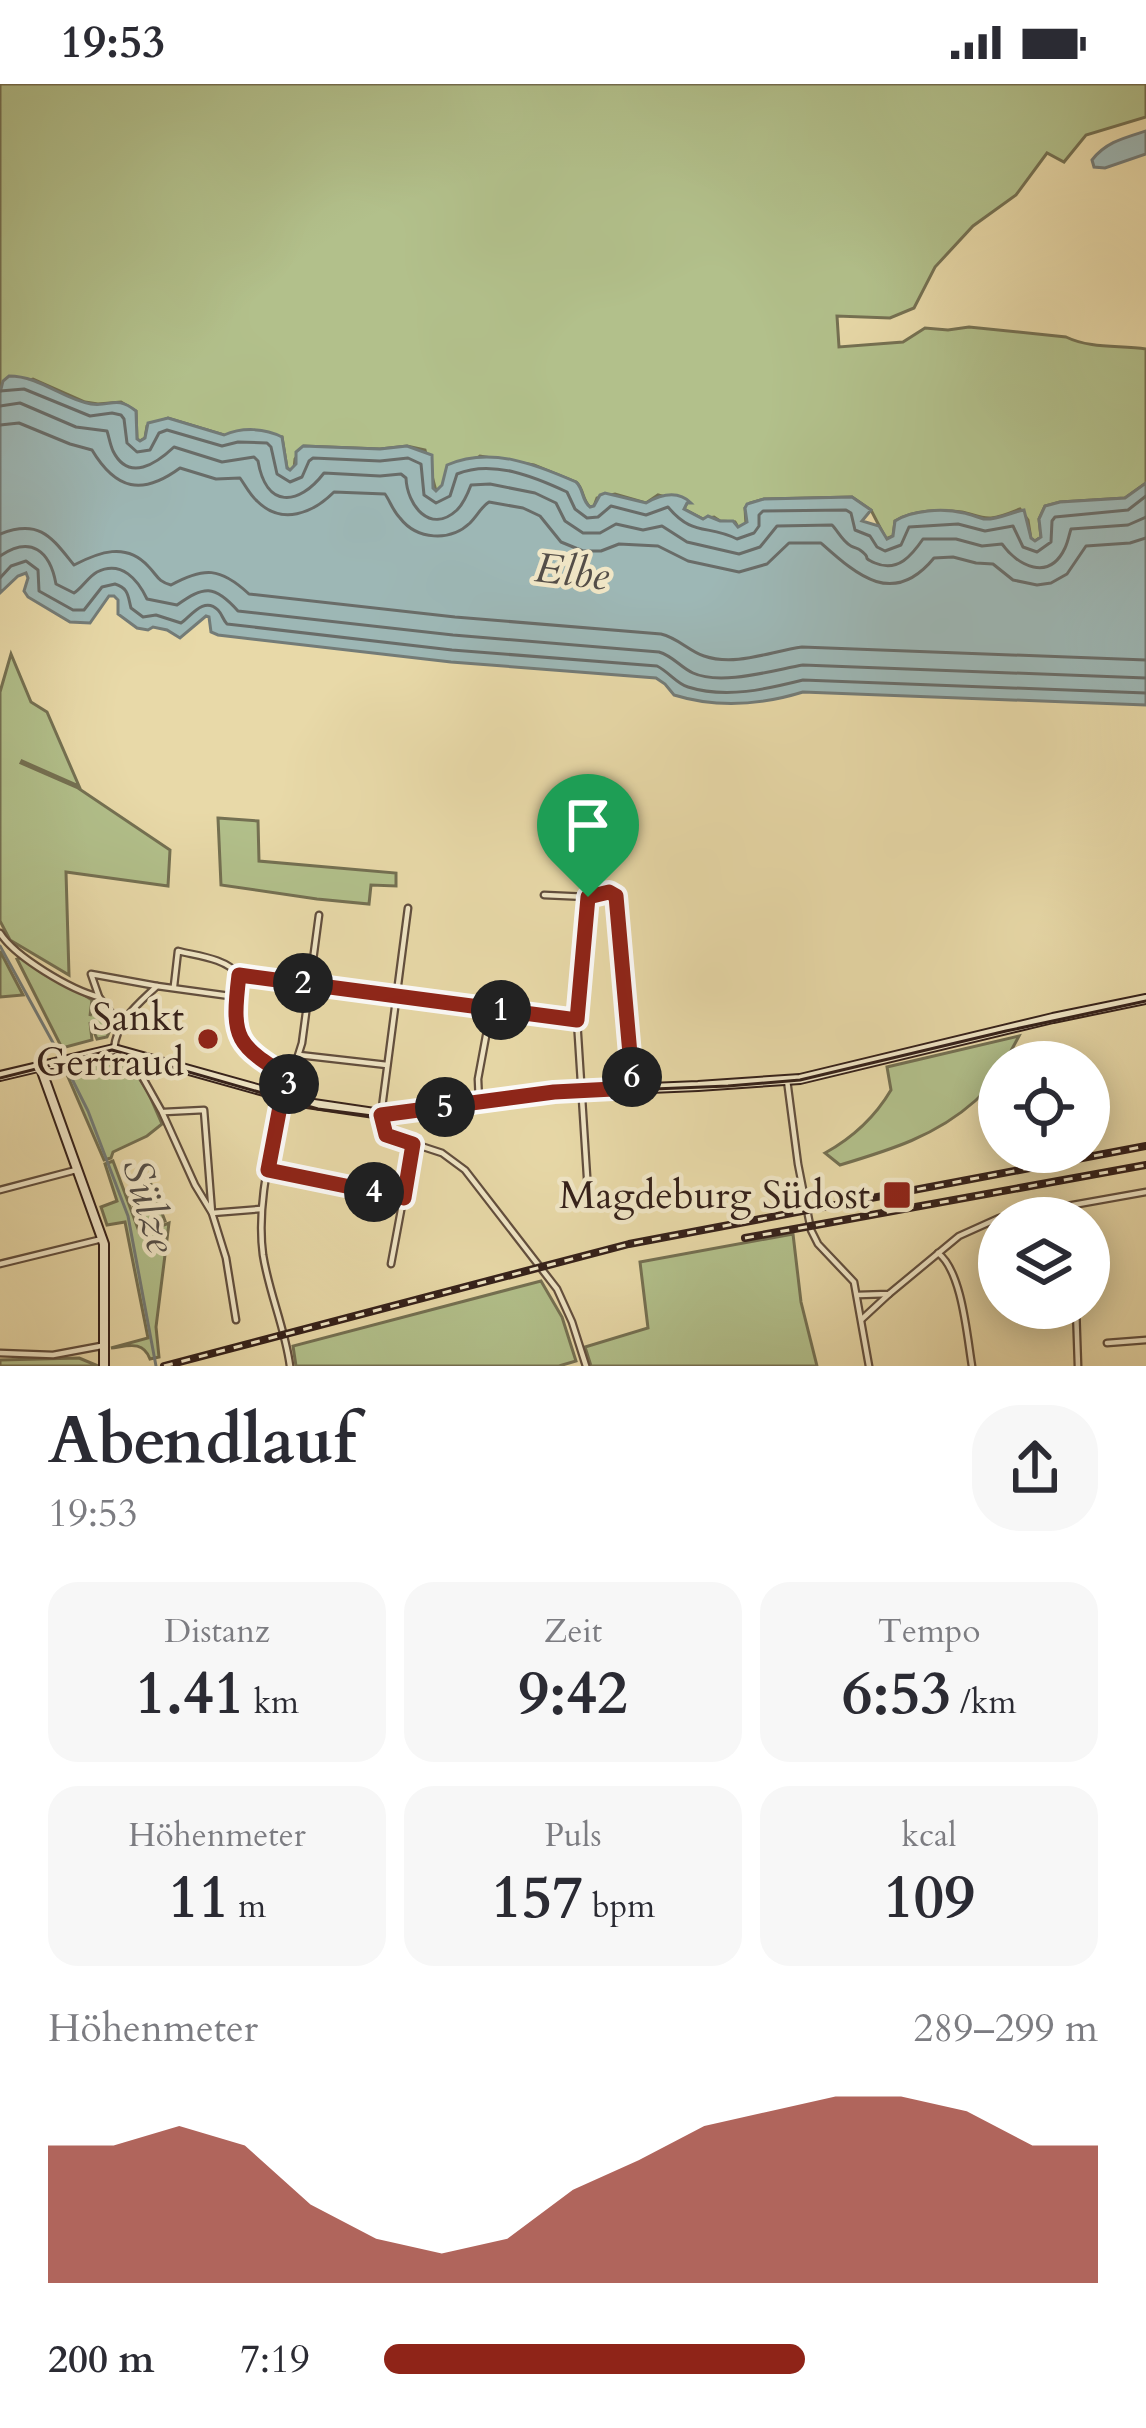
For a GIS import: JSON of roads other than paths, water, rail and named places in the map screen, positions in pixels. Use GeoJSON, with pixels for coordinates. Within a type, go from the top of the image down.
{"type":"FeatureCollection","features":[{"type":"Feature","properties":{"kind":"main road"},"geometry":{"type":"LineString","coordinates":[[0,1076],[114,1048],[323,1107],[381,1115],[580,1090],[787,1080],[1146,999]]}},
{"type":"Feature","properties":{"kind":"main road"},"geometry":{"type":"LineString","coordinates":[[40,1066],[102,1239],[104,1366]]}},
{"type":"Feature","properties":{"kind":"street"},"geometry":{"type":"LineString","coordinates":[[544,895],[588,897],[609,892],[616,896],[633,1088]]}},
{"type":"Feature","properties":{"kind":"street"},"geometry":{"type":"LineString","coordinates":[[588,897],[577,1020],[588,1192]]}},
{"type":"Feature","properties":{"kind":"street"},"geometry":{"type":"LineString","coordinates":[[408,908],[381,1115],[386,1135],[442,1153],[459,1164],[538,1262],[564,1303],[586,1366]]}},
{"type":"Feature","properties":{"kind":"street"},"geometry":{"type":"LineString","coordinates":[[290,1366],[263,1256],[261,1209],[284,1096],[299,1055],[319,915]]}},
{"type":"Feature","properties":{"kind":"street"},"geometry":{"type":"LineString","coordinates":[[0,933],[16,951],[74,988],[99,997]]}},
{"type":"Feature","properties":{"kind":"street"},"geometry":{"type":"LineString","coordinates":[[173,988],[178,951],[237,970],[239,1038],[252,1054],[291,1079]]}},
{"type":"Feature","properties":{"kind":"street"},"geometry":{"type":"LineString","coordinates":[[120,1024],[99,997],[91,974],[237,997]]}},
{"type":"Feature","properties":{"kind":"street"},"geometry":{"type":"LineString","coordinates":[[239,975],[577,1020]]}},
{"type":"Feature","properties":{"kind":"street"},"geometry":{"type":"LineString","coordinates":[[114,1048],[120,1024],[157,986]]}},
{"type":"Feature","properties":{"kind":"street"},"geometry":{"type":"LineString","coordinates":[[479,1102],[478,1079],[491,1009]]}},
{"type":"Feature","properties":{"kind":"street"},"geometry":{"type":"LineString","coordinates":[[127,1050],[212,1213]]}},
{"type":"Feature","properties":{"kind":"street"},"geometry":{"type":"LineString","coordinates":[[299,1055],[387,1065]]}},
{"type":"Feature","properties":{"kind":"street"},"geometry":{"type":"LineString","coordinates":[[787,1080],[812,1232],[851,1277],[869,1366]]}},
{"type":"Feature","properties":{"kind":"street"},"geometry":{"type":"LineString","coordinates":[[161,1112],[204,1110],[212,1213],[226,1258],[236,1320]]}},
{"type":"Feature","properties":{"kind":"street"},"geometry":{"type":"LineString","coordinates":[[391,1264],[413,1144]]}},
{"type":"Feature","properties":{"kind":"street"},"geometry":{"type":"LineString","coordinates":[[0,1190],[78,1169]]}},
{"type":"Feature","properties":{"kind":"street"},"geometry":{"type":"LineString","coordinates":[[268,1170],[404,1198]]}},
{"type":"Feature","properties":{"kind":"street"},"geometry":{"type":"LineString","coordinates":[[1110,1198],[1146,1192]]}},
{"type":"Feature","properties":{"kind":"street"},"geometry":{"type":"LineString","coordinates":[[212,1213],[261,1209]]}},
{"type":"Feature","properties":{"kind":"street"},"geometry":{"type":"LineString","coordinates":[[862,1320],[934,1254],[978,1227]]}},
{"type":"Feature","properties":{"kind":"street"},"geometry":{"type":"LineString","coordinates":[[0,1264],[102,1239]]}},
{"type":"Feature","properties":{"kind":"street"},"geometry":{"type":"LineString","coordinates":[[934,1254],[944,1256],[952,1272],[972,1366]]}},
{"type":"Feature","properties":{"kind":"street"},"geometry":{"type":"LineString","coordinates":[[858,1295],[889,1294]]}},
{"type":"Feature","properties":{"kind":"street"},"geometry":{"type":"LineString","coordinates":[[1077,1329],[1078,1366]]}},
{"type":"Feature","properties":{"kind":"street"},"geometry":{"type":"LineString","coordinates":[[1107,1342],[1146,1340]]}},
{"type":"Feature","properties":{"kind":"street"},"geometry":{"type":"LineString","coordinates":[[0,1353],[62,1354],[104,1346]]}},
{"type":"Feature","properties":{"kind":"water"},"geometry":{"type":"Polygon","coordinates":[[[1146,131],[1146,154],[1105,168],[1094,167],[1092,160],[1103,149],[1146,131]]]}},
{"type":"Feature","properties":{"kind":"water","name":"Elbe"},"geometry":{"type":"Polygon","coordinates":[[[9,376],[80,401],[129,406],[136,411],[140,441],[148,423],[168,418],[224,435],[261,430],[282,437],[290,470],[303,446],[407,446],[432,455],[436,491],[447,465],[496,457],[576,482],[590,507],[605,493],[646,503],[675,495],[691,503],[684,509],[703,519],[733,521],[738,527],[747,522],[747,504],[764,499],[852,497],[871,510],[862,521],[879,526],[887,539],[893,536],[895,521],[919,512],[947,511],[989,519],[1024,510],[1035,541],[1041,537],[1039,519],[1045,506],[1125,498],[1146,483],[1146,705],[803,692],[771,700],[722,703],[674,695],[656,678],[451,662],[218,635],[211,632],[206,616],[180,638],[167,630],[137,628],[118,614],[114,596],[109,596],[90,623],[70,622],[28,597],[26,573],[0,593],[0,393],[9,376]]]}},
{"type":"Feature","properties":{"kind":"waterway","name":"Sülze"},"geometry":{"type":"LineString","coordinates":[[0,946],[57,1050]]}},
{"type":"Feature","properties":{"kind":"waterway","name":"Sülze"},"geometry":{"type":"LineString","coordinates":[[67,1069],[128,1216],[156,1366]]}},
{"type":"Feature","properties":{"kind":"tram line"},"geometry":{"type":"LineString","coordinates":[[0,1078],[112,1050],[318,1109],[388,1118],[554,1093],[800,1080],[1146,1001]]}},
{"type":"Feature","properties":{"kind":"railway"},"geometry":{"type":"LineString","coordinates":[[164,1366],[629,1244],[1146,1146]]}},
{"type":"Feature","properties":{"kind":"railway"},"geometry":{"type":"LineString","coordinates":[[745,1238],[1146,1165]]}},
{"type":"Feature","properties":{"kind":"place","name":"Sankt Gertraud"},"geometry":{"type":"Point","coordinates":[208,1039]}},
{"type":"Feature","properties":{"kind":"place","name":"Magdeburg Südost"},"geometry":{"type":"Point","coordinates":[897,1195]}}]}
